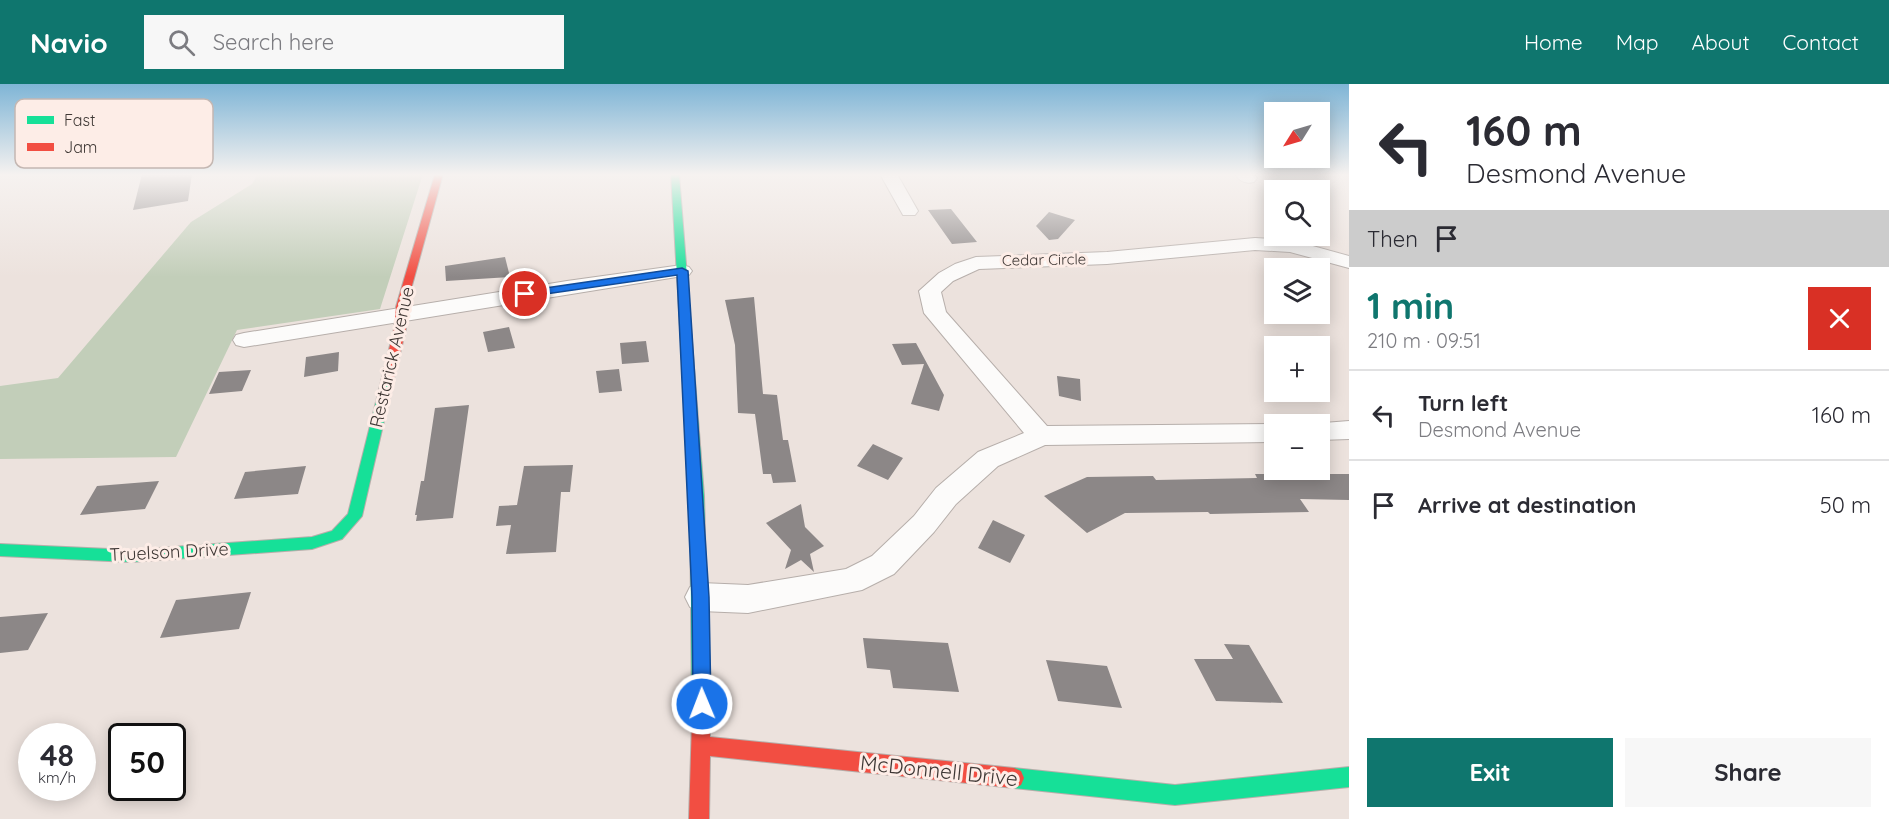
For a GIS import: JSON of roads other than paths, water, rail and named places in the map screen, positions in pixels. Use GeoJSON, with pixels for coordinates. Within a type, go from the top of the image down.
{"type":"FeatureCollection","features":[{"type":"Feature","properties":{"kind":"street","name":"Restarick Avenue"},"geometry":{"type":"LineString","coordinates":[[337,535],[355,516],[400,329],[401,315],[430,208]]}},
{"type":"Feature","properties":{"kind":"street"},"geometry":{"type":"LineString","coordinates":[[677,208],[701,597],[702,746],[699,819]]}},
{"type":"Feature","properties":{"kind":"street","name":"Cedar Circle"},"geometry":{"type":"LineString","coordinates":[[1041,436],[935,313],[930,291],[946,276],[976,263],[1107,258],[1255,244],[1291,246],[1349,262]]}},
{"type":"Feature","properties":{"kind":"street"},"geometry":{"type":"LineString","coordinates":[[244,340],[682,271]]}},
{"type":"Feature","properties":{"kind":"street"},"geometry":{"type":"LineString","coordinates":[[1330,430],[1349,429]]}},
{"type":"Feature","properties":{"kind":"street"},"geometry":{"type":"LineString","coordinates":[[701,597],[748,599],[851,581],[883,565],[924,524],[946,496],[988,459],[1041,436],[1264,433]]}},
{"type":"Feature","properties":{"kind":"street","name":"Truelson Drive"},"geometry":{"type":"LineString","coordinates":[[0,550],[108,556],[164,555],[312,543],[337,535]]}},
{"type":"Feature","properties":{"kind":"street","name":"McDonnell Drive"},"geometry":{"type":"LineString","coordinates":[[702,746],[1182,807],[1349,777]]}}]}
